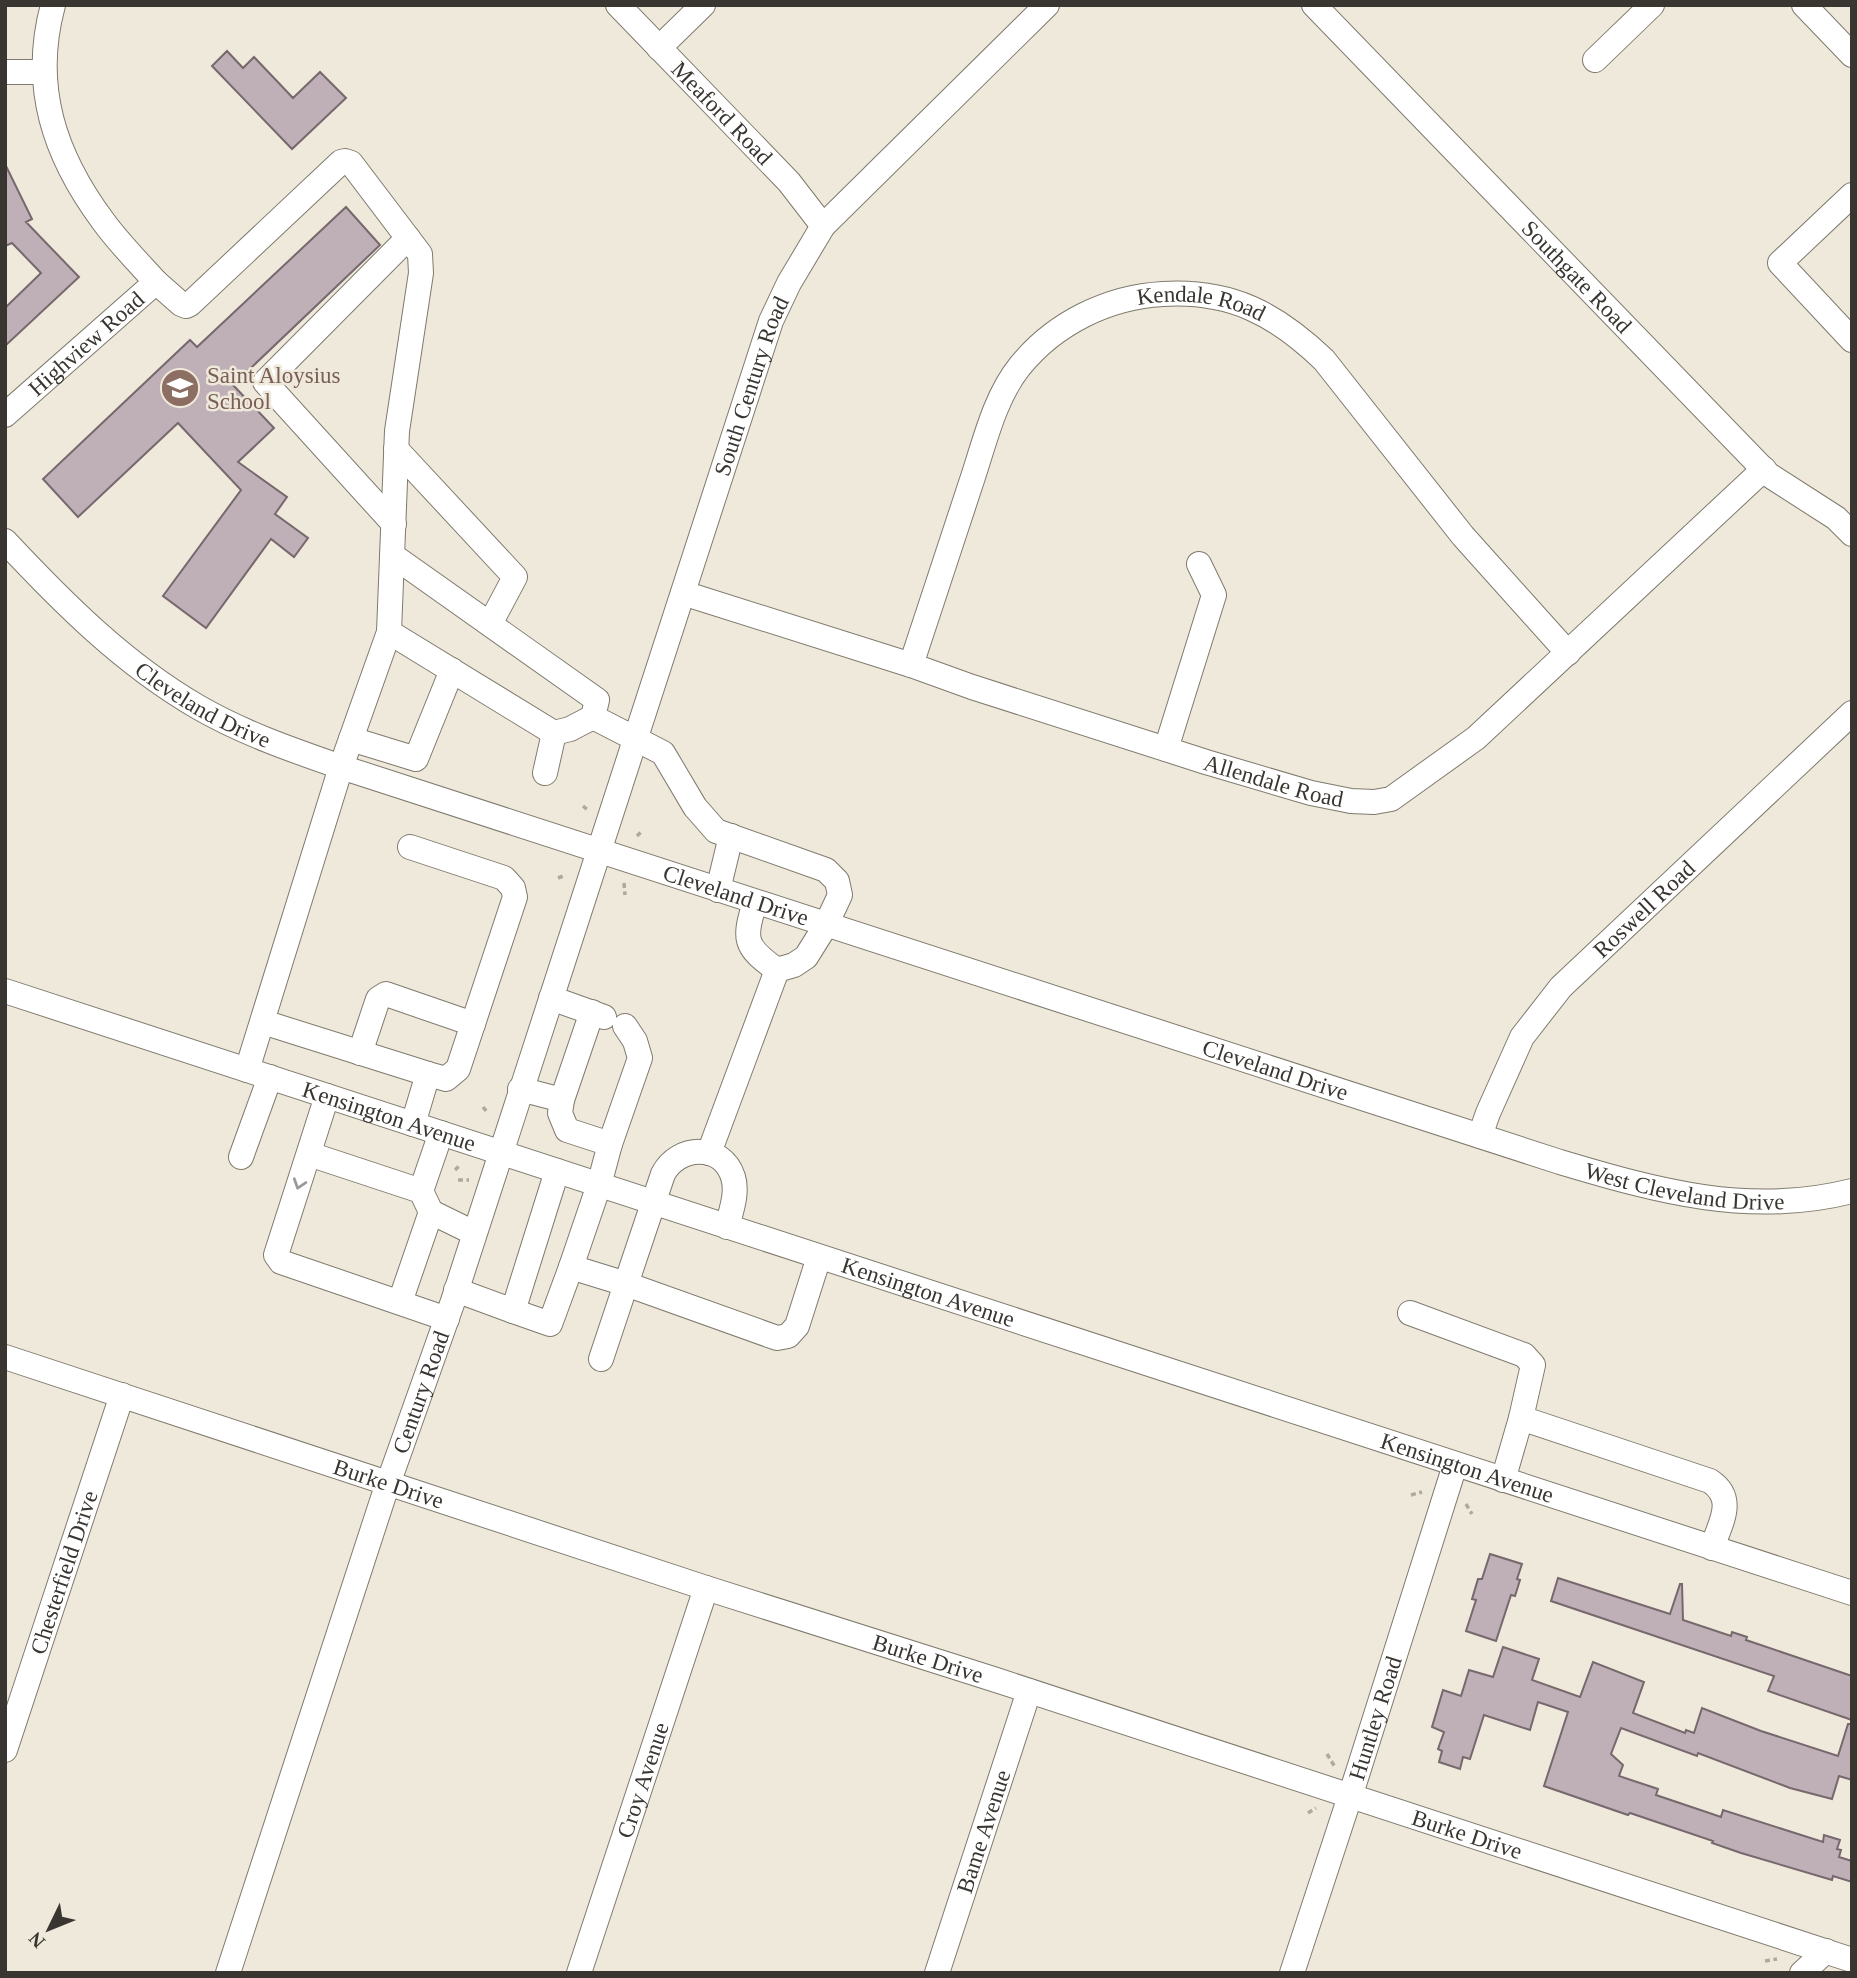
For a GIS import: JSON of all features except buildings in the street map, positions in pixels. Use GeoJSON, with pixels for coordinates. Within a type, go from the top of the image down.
{"type":"FeatureCollection","features":[{"type":"Feature","properties":{"kind":"street","name":"Highview Road"},"geometry":{"type":"LineString","coordinates":[[5,415],[156,282],[103,222],[79,186],[61,148],[47,109],[44,72],[47,26],[53,5]]}},
{"type":"Feature","properties":{"kind":"street","name":"Meaford Road"},"geometry":{"type":"LineString","coordinates":[[618,5],[789,182],[823,226]]}},
{"type":"Feature","properties":{"kind":"street"},"geometry":{"type":"LineString","coordinates":[[659,48],[703,5]]}},
{"type":"Feature","properties":{"kind":"street","name":"South Century Road"},"geometry":{"type":"LineString","coordinates":[[598,851],[771,321],[789,283],[823,226],[1047,5]]}},
{"type":"Feature","properties":{"kind":"street","name":"Southgate Road"},"geometry":{"type":"LineString","coordinates":[[1314,5],[1769,475],[1836,518],[1852,534]]}},
{"type":"Feature","properties":{"kind":"street"},"geometry":{"type":"LineString","coordinates":[[1595,60],[1651,5]]}},
{"type":"Feature","properties":{"kind":"street"},"geometry":{"type":"LineString","coordinates":[[1804,5],[1852,55]]}},
{"type":"Feature","properties":{"kind":"street"},"geometry":{"type":"LineString","coordinates":[[5,72],[44,72]]}},
{"type":"Feature","properties":{"kind":"street"},"geometry":{"type":"LineString","coordinates":[[156,282],[181,304],[190,304],[345,161],[351,163],[420,254],[421,273],[397,431],[390,632],[341,767],[263,1022],[258,1073],[241,1157]]}},
{"type":"Feature","properties":{"kind":"street"},"geometry":{"type":"LineString","coordinates":[[1852,195],[1780,263],[1852,340]]}},
{"type":"Feature","properties":{"kind":"street"},"geometry":{"type":"LineString","coordinates":[[394,524],[265,382],[408,237]]}},
{"type":"Feature","properties":{"kind":"street","name":"Kendale Road"},"geometry":{"type":"LineString","coordinates":[[912,665],[994,419],[1019,368],[1038,347],[1083,315],[1115,302],[1176,293],[1210,296],[1241,304],[1270,317],[1297,335],[1324,360],[1463,536],[1568,653]]}},
{"type":"Feature","properties":{"kind":"street"},"geometry":{"type":"LineString","coordinates":[[396,449],[515,577],[490,624]]}},
{"type":"Feature","properties":{"kind":"street","name":"Allendale Road"},"geometry":{"type":"LineString","coordinates":[[683,593],[912,665],[971,687],[1311,793],[1351,802],[1374,802],[1391,799],[1476,738],[1764,469]]}},
{"type":"Feature","properties":{"kind":"street","name":"Cleveland Drive"},"geometry":{"type":"LineString","coordinates":[[5,541],[54,594],[116,650],[154,679],[220,719],[281,746],[1521,1149]]}},
{"type":"Feature","properties":{"kind":"street"},"geometry":{"type":"LineString","coordinates":[[390,632],[554,733],[570,729],[593,716],[597,700],[392,555]]}},
{"type":"Feature","properties":{"kind":"street"},"geometry":{"type":"LineString","coordinates":[[1166,749],[1214,595],[1199,564]]}},
{"type":"Feature","properties":{"kind":"street"},"geometry":{"type":"LineString","coordinates":[[351,740],[416,759],[452,670]]}},
{"type":"Feature","properties":{"kind":"street","name":"Roswell Road"},"geometry":{"type":"LineString","coordinates":[[1480,1136],[1522,1037],[1561,987],[1852,713]]}},
{"type":"Feature","properties":{"kind":"street"},"geometry":{"type":"LineString","coordinates":[[593,716],[663,753],[695,807],[716,831],[826,870],[838,881],[840,895],[826,925],[806,957],[794,965],[776,970]]}},
{"type":"Feature","properties":{"kind":"street"},"geometry":{"type":"LineString","coordinates":[[545,773],[554,733]]}},
{"type":"Feature","properties":{"kind":"street"},"geometry":{"type":"LineString","coordinates":[[718,890],[731,836]]}},
{"type":"Feature","properties":{"kind":"street"},"geometry":{"type":"LineString","coordinates":[[263,1022],[446,1079],[458,1069],[515,897],[513,888],[505,878],[410,847]]}},
{"type":"Feature","properties":{"kind":"street","name":"Century Road"},"geometry":{"type":"LineString","coordinates":[[228,1973],[388,1483],[447,1319],[598,851]]}},
{"type":"Feature","properties":{"kind":"street"},"geometry":{"type":"LineString","coordinates":[[755,902],[746,932],[750,944],[760,958],[776,970]]}},
{"type":"Feature","properties":{"kind":"street"},"geometry":{"type":"LineString","coordinates":[[709,1153],[776,970]]}},
{"type":"Feature","properties":{"kind":"street","name":"Kensington Avenue"},"geometry":{"type":"LineString","coordinates":[[5,991],[1852,1593]]}},
{"type":"Feature","properties":{"kind":"street"},"geometry":{"type":"LineString","coordinates":[[360,1053],[378,999],[386,994],[473,1024]]}},
{"type":"Feature","properties":{"kind":"street"},"geometry":{"type":"LineString","coordinates":[[456,1290],[550,1324],[599,1185],[610,1144],[640,1058],[635,1041],[607,1018],[551,998]]}},
{"type":"Feature","properties":{"kind":"street"},"geometry":{"type":"LineString","coordinates":[[607,1018],[562,1100],[560,1112],[567,1130],[610,1144]]}},
{"type":"Feature","properties":{"kind":"street"},"geometry":{"type":"LineString","coordinates":[[413,1124],[428,1074]]}},
{"type":"Feature","properties":{"kind":"street"},"geometry":{"type":"LineString","coordinates":[[520,1089],[562,1100]]}},
{"type":"Feature","properties":{"kind":"street"},"geometry":{"type":"LineString","coordinates":[[327,1096],[276,1255],[281,1262],[447,1319]]}},
{"type":"Feature","properties":{"kind":"street"},"geometry":{"type":"LineString","coordinates":[[400,1302],[441,1133]]}},
{"type":"Feature","properties":{"kind":"street","name":"West Cleveland Drive"},"geometry":{"type":"LineString","coordinates":[[1521,1149],[1653,1189],[1706,1199],[1786,1201],[1852,1191]]}},
{"type":"Feature","properties":{"kind":"street"},"geometry":{"type":"LineString","coordinates":[[601,1359],[663,1174],[673,1160],[688,1152],[709,1153],[724,1161],[734,1179],[734,1198],[727,1227]]}},
{"type":"Feature","properties":{"kind":"street"},"geometry":{"type":"LineString","coordinates":[[309,1154],[426,1202],[474,1233]]}},
{"type":"Feature","properties":{"kind":"street"},"geometry":{"type":"LineString","coordinates":[[513,1311],[557,1171]]}},
{"type":"Feature","properties":{"kind":"street"},"geometry":{"type":"LineString","coordinates":[[571,1267],[777,1338],[788,1336],[797,1326],[820,1257]]}},
{"type":"Feature","properties":{"kind":"street"},"geometry":{"type":"LineString","coordinates":[[1410,1313],[1528,1359],[1533,1365],[1503,1480]]}},
{"type":"Feature","properties":{"kind":"street","name":"Burke Drive"},"geometry":{"type":"LineString","coordinates":[[5,1357],[1852,1960]]}},
{"type":"Feature","properties":{"kind":"street","name":"Chesterfield Drive"},"geometry":{"type":"LineString","coordinates":[[5,1750],[122,1395]]}},
{"type":"Feature","properties":{"kind":"street"},"geometry":{"type":"LineString","coordinates":[[1521,1418],[1710,1481],[1720,1487],[1726,1507],[1712,1548]]}},
{"type":"Feature","properties":{"kind":"street","name":"Huntley Road"},"geometry":{"type":"LineString","coordinates":[[1292,1973],[1455,1465]]}},
{"type":"Feature","properties":{"kind":"street","name":"Croy Avenue"},"geometry":{"type":"LineString","coordinates":[[579,1973],[706,1588]]}},
{"type":"Feature","properties":{"kind":"street","name":"Bame Avenue"},"geometry":{"type":"LineString","coordinates":[[937,1973],[1030,1690]]}},
{"type":"Feature","properties":{"kind":"street"},"geometry":{"type":"LineString","coordinates":[[1802,1973],[1826,1951]]}},
{"type":"Feature","properties":{"kind":"path"},"geometry":{"type":"LineString","coordinates":[[583,806],[589,811]]}},
{"type":"Feature","properties":{"kind":"path"},"geometry":{"type":"LineString","coordinates":[[637,836],[642,831]]}},
{"type":"Feature","properties":{"kind":"path"},"geometry":{"type":"LineString","coordinates":[[558,878],[566,875]]}},
{"type":"Feature","properties":{"kind":"path"},"geometry":{"type":"LineString","coordinates":[[623,879],[625,895]]}},
{"type":"Feature","properties":{"kind":"path"},"geometry":{"type":"LineString","coordinates":[[456,1170],[461,1164]]}},
{"type":"Feature","properties":{"kind":"path"},"geometry":{"type":"LineString","coordinates":[[458,1180],[469,1180]]}},
{"type":"Feature","properties":{"kind":"path"},"geometry":{"type":"LineString","coordinates":[[1327,1754],[1335,1767]]}},
{"type":"Feature","properties":{"kind":"path"},"geometry":{"type":"LineString","coordinates":[[1765,1961],[1779,1959]]}},
{"type":"Feature","properties":{"kind":"place","name":"Saint Aloysius School"},"geometry":{"type":"Point","coordinates":[180,388]}}]}
